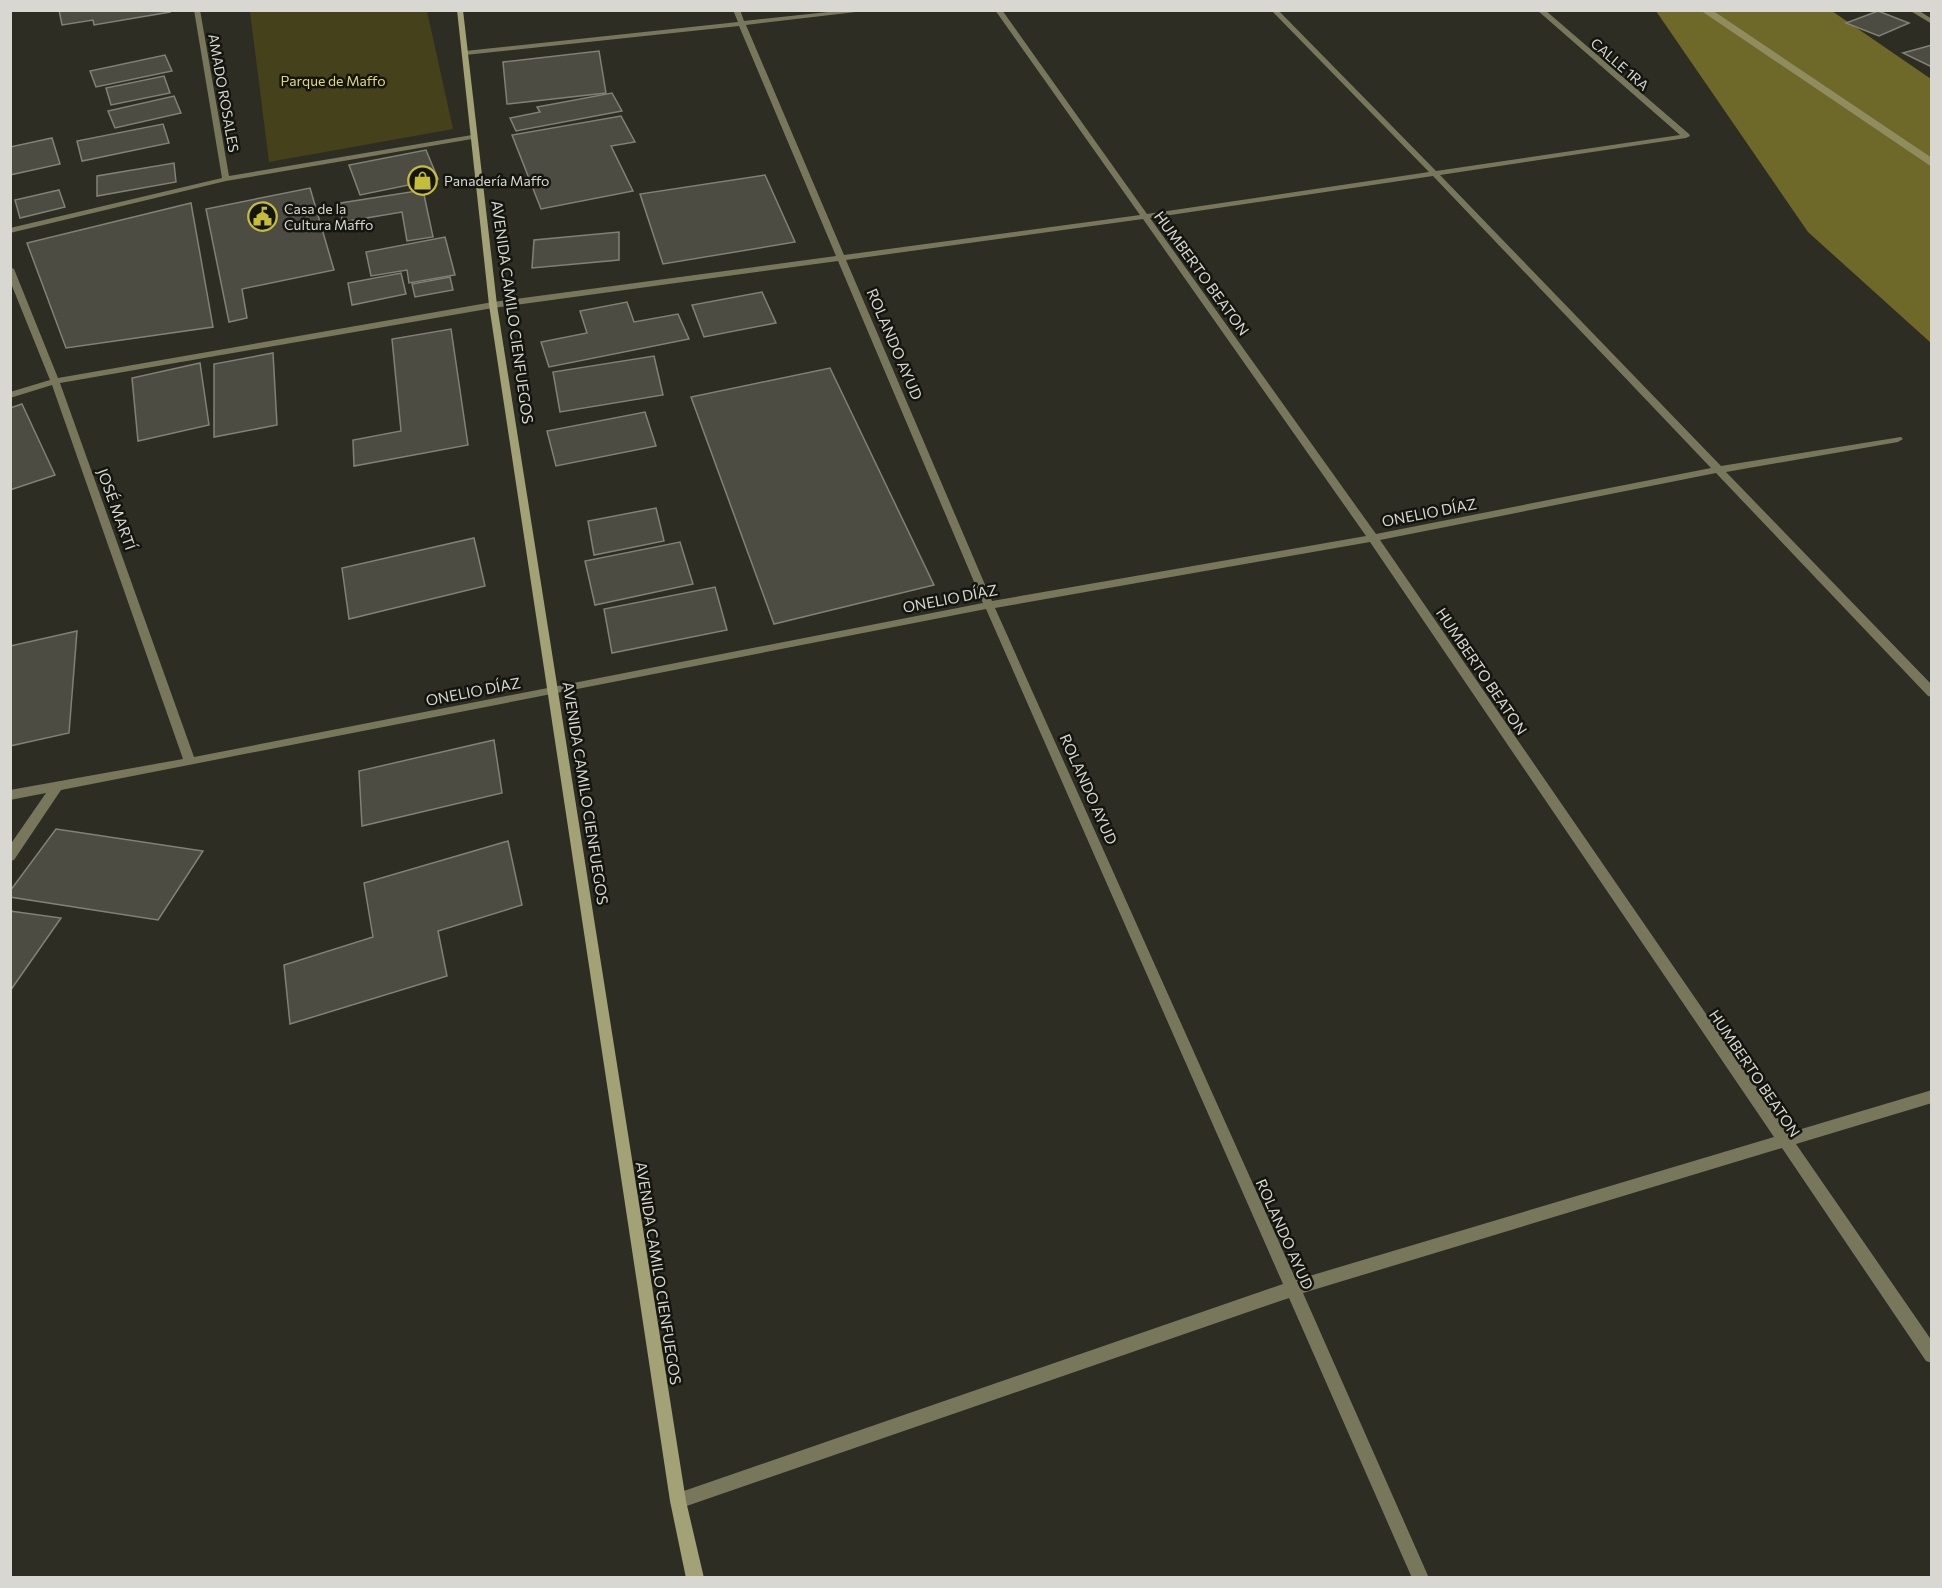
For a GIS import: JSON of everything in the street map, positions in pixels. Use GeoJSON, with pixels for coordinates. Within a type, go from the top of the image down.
{"type":"FeatureCollection","features":[{"type":"Feature","properties":{"kind":"main road","name":"AVENIDA CAMILO CIENFUEGOS"},"geometry":{"type":"LineString","coordinates":[[460,10],[472,137],[493,305],[678,1502],[695,1578]]}},
{"type":"Feature","properties":{"kind":"street","name":"AMADO ROSALES"},"geometry":{"type":"LineString","coordinates":[[197,10],[226,180]]}},
{"type":"Feature","properties":{"kind":"street","name":"ROLANDO AYUD"},"geometry":{"type":"LineString","coordinates":[[736,10],[989,605],[1421,1578]]}},
{"type":"Feature","properties":{"kind":"street"},"geometry":{"type":"LineString","coordinates":[[465,53],[870,10]]}},
{"type":"Feature","properties":{"kind":"street","name":"HUMBERTO BEATON"},"geometry":{"type":"LineString","coordinates":[[998,10],[1373,538],[1784,1142],[1932,1355]]}},
{"type":"Feature","properties":{"kind":"street"},"geometry":{"type":"LineString","coordinates":[[1274,10],[1433,172],[1932,693]]}},
{"type":"Feature","properties":{"kind":"street","name":"CALLE 1RA"},"geometry":{"type":"LineString","coordinates":[[1433,172],[1686,136],[1540,10]]}},
{"type":"Feature","properties":{"kind":"street"},"geometry":{"type":"LineString","coordinates":[[1912,10],[1932,22]]}},
{"type":"Feature","properties":{"kind":"street"},"geometry":{"type":"LineString","coordinates":[[10,231],[226,180],[472,137]]}},
{"type":"Feature","properties":{"kind":"street"},"geometry":{"type":"LineString","coordinates":[[10,395],[55,381],[493,305],[1143,217],[1433,172]]}},
{"type":"Feature","properties":{"kind":"street","name":"JOSÉ MARTÍ"},"geometry":{"type":"LineString","coordinates":[[10,269],[55,381],[190,762]]}},
{"type":"Feature","properties":{"kind":"street","name":"ONELIO DÍAZ"},"geometry":{"type":"LineString","coordinates":[[10,795],[190,762],[989,605],[1373,538],[1718,470],[1898,439]]}},
{"type":"Feature","properties":{"kind":"street"},"geometry":{"type":"LineString","coordinates":[[10,856],[58,785]]}},
{"type":"Feature","properties":{"kind":"street"},"geometry":{"type":"LineString","coordinates":[[678,1502],[1292,1289],[1932,1096]]}},
{"type":"Feature","properties":{"kind":"green space","name":"Parque de Maffo"},"geometry":{"type":"Polygon","coordinates":[[[250,11],[427,11],[453,129],[269,162],[250,11]]]}},
{"type":"Feature","properties":{"kind":"shaded area"},"geometry":{"type":"Polygon","coordinates":[[[1656,11],[1832,11],[1931,79],[1931,343],[1808,232],[1656,11]]]}},
{"type":"Feature","properties":{"kind":"building"},"geometry":{"type":"Polygon","coordinates":[[[59,10],[170,10],[170,12],[94,25],[93,20],[62,25],[59,10]]]}},
{"type":"Feature","properties":{"kind":"building"},"geometry":{"type":"Polygon","coordinates":[[[1878,11],[1909,23],[1879,36],[1846,23],[1878,11]]]}},
{"type":"Feature","properties":{"kind":"building"},"geometry":{"type":"Polygon","coordinates":[[[1932,45],[1932,67],[1903,53],[1932,45]]]}},
{"type":"Feature","properties":{"kind":"building"},"geometry":{"type":"Polygon","coordinates":[[[599,51],[606,93],[507,104],[503,62],[599,51]]]}},
{"type":"Feature","properties":{"kind":"building"},"geometry":{"type":"Polygon","coordinates":[[[165,55],[172,71],[96,87],[90,71],[165,55]]]}},
{"type":"Feature","properties":{"kind":"building"},"geometry":{"type":"Polygon","coordinates":[[[164,76],[170,93],[111,105],[106,88],[164,76]]]}},
{"type":"Feature","properties":{"kind":"building"},"geometry":{"type":"Polygon","coordinates":[[[612,93],[622,111],[516,131],[510,118],[540,112],[537,107],[612,93]]]}},
{"type":"Feature","properties":{"kind":"building"},"geometry":{"type":"Polygon","coordinates":[[[174,96],[181,113],[115,128],[108,111],[174,96]]]}},
{"type":"Feature","properties":{"kind":"building"},"geometry":{"type":"Polygon","coordinates":[[[621,116],[635,142],[611,146],[633,191],[541,209],[512,135],[621,116]]]}},
{"type":"Feature","properties":{"kind":"building"},"geometry":{"type":"Polygon","coordinates":[[[163,124],[169,143],[82,161],[77,141],[163,124]]]}},
{"type":"Feature","properties":{"kind":"building"},"geometry":{"type":"Polygon","coordinates":[[[52,138],[60,164],[10,175],[10,147],[52,138]]]}},
{"type":"Feature","properties":{"kind":"building"},"geometry":{"type":"Polygon","coordinates":[[[426,150],[438,179],[360,195],[349,165],[426,150]]]}},
{"type":"Feature","properties":{"kind":"building"},"geometry":{"type":"Polygon","coordinates":[[[174,163],[176,182],[97,196],[97,176],[174,163]]]}},
{"type":"Feature","properties":{"kind":"building"},"geometry":{"type":"Polygon","coordinates":[[[765,175],[795,242],[663,264],[640,194],[765,175]]]}},
{"type":"Feature","properties":{"kind":"building"},"geometry":{"type":"Polygon","coordinates":[[[310,188],[334,270],[242,289],[247,318],[229,322],[206,209],[310,188]]]}},
{"type":"Feature","properties":{"kind":"building"},"geometry":{"type":"Polygon","coordinates":[[[59,190],[65,207],[20,218],[15,200],[59,190]]]}},
{"type":"Feature","properties":{"kind":"building"},"geometry":{"type":"Polygon","coordinates":[[[423,190],[433,237],[407,241],[402,212],[342,222],[341,203],[423,190]]]}},
{"type":"Feature","properties":{"kind":"building"},"geometry":{"type":"Polygon","coordinates":[[[191,203],[213,327],[66,348],[27,243],[191,203]]]}},
{"type":"Feature","properties":{"kind":"building"},"geometry":{"type":"Polygon","coordinates":[[[619,232],[619,260],[532,268],[534,240],[619,232]]]}},
{"type":"Feature","properties":{"kind":"building"},"geometry":{"type":"Polygon","coordinates":[[[445,237],[455,275],[409,283],[407,270],[371,276],[366,252],[445,237]]]}},
{"type":"Feature","properties":{"kind":"building"},"geometry":{"type":"Polygon","coordinates":[[[401,273],[406,294],[352,305],[348,283],[401,273]]]}},
{"type":"Feature","properties":{"kind":"building"},"geometry":{"type":"Polygon","coordinates":[[[450,277],[453,290],[415,297],[412,284],[450,277]]]}},
{"type":"Feature","properties":{"kind":"building"},"geometry":{"type":"Polygon","coordinates":[[[762,292],[776,323],[704,337],[692,305],[762,292]]]}},
{"type":"Feature","properties":{"kind":"building"},"geometry":{"type":"Polygon","coordinates":[[[627,302],[634,322],[678,314],[689,339],[549,367],[541,342],[587,333],[580,311],[627,302]]]}},
{"type":"Feature","properties":{"kind":"building"},"geometry":{"type":"Polygon","coordinates":[[[451,329],[468,445],[354,466],[353,440],[401,431],[392,339],[451,329]]]}},
{"type":"Feature","properties":{"kind":"building"},"geometry":{"type":"Polygon","coordinates":[[[273,353],[277,425],[214,437],[214,364],[273,353]]]}},
{"type":"Feature","properties":{"kind":"building"},"geometry":{"type":"Polygon","coordinates":[[[654,356],[663,395],[560,412],[553,372],[654,356]]]}},
{"type":"Feature","properties":{"kind":"building"},"geometry":{"type":"Polygon","coordinates":[[[200,363],[209,425],[138,441],[132,378],[200,363]]]}},
{"type":"Feature","properties":{"kind":"building"},"geometry":{"type":"Polygon","coordinates":[[[830,368],[934,585],[774,624],[691,397],[830,368]]]}},
{"type":"Feature","properties":{"kind":"building"},"geometry":{"type":"Polygon","coordinates":[[[22,404],[55,475],[10,490],[10,408],[22,404]]]}},
{"type":"Feature","properties":{"kind":"building"},"geometry":{"type":"Polygon","coordinates":[[[645,412],[656,446],[556,466],[547,431],[645,412]]]}},
{"type":"Feature","properties":{"kind":"building"},"geometry":{"type":"Polygon","coordinates":[[[656,508],[664,541],[594,555],[588,521],[656,508]]]}},
{"type":"Feature","properties":{"kind":"building"},"geometry":{"type":"Polygon","coordinates":[[[474,538],[485,586],[349,619],[342,568],[474,538]]]}},
{"type":"Feature","properties":{"kind":"building"},"geometry":{"type":"Polygon","coordinates":[[[680,542],[693,584],[595,605],[585,561],[680,542]]]}},
{"type":"Feature","properties":{"kind":"building"},"geometry":{"type":"Polygon","coordinates":[[[715,587],[727,630],[612,653],[604,609],[715,587]]]}},
{"type":"Feature","properties":{"kind":"building"},"geometry":{"type":"Polygon","coordinates":[[[77,631],[69,733],[10,746],[10,646],[77,631]]]}},
{"type":"Feature","properties":{"kind":"building"},"geometry":{"type":"Polygon","coordinates":[[[494,740],[502,793],[362,826],[359,771],[494,740]]]}},
{"type":"Feature","properties":{"kind":"building"},"geometry":{"type":"Polygon","coordinates":[[[56,829],[203,851],[158,920],[10,897],[10,891],[56,829]]]}},
{"type":"Feature","properties":{"kind":"building"},"geometry":{"type":"Polygon","coordinates":[[[508,841],[522,905],[438,931],[447,976],[290,1024],[284,965],[373,937],[364,883],[508,841]]]}},
{"type":"Feature","properties":{"kind":"building"},"geometry":{"type":"Polygon","coordinates":[[[10,911],[61,918],[10,991],[10,911]]]}},
{"type":"Feature","properties":{"kind":"waterway"},"geometry":{"type":"LineString","coordinates":[[1705,10],[1932,164]]}},
{"type":"Feature","properties":{"kind":"place","name":"Panadería Maffo"},"geometry":{"type":"Point","coordinates":[423,180]}},
{"type":"Feature","properties":{"kind":"place","name":"Casa de la Cultura Maffo"},"geometry":{"type":"Point","coordinates":[263,216]}}]}
